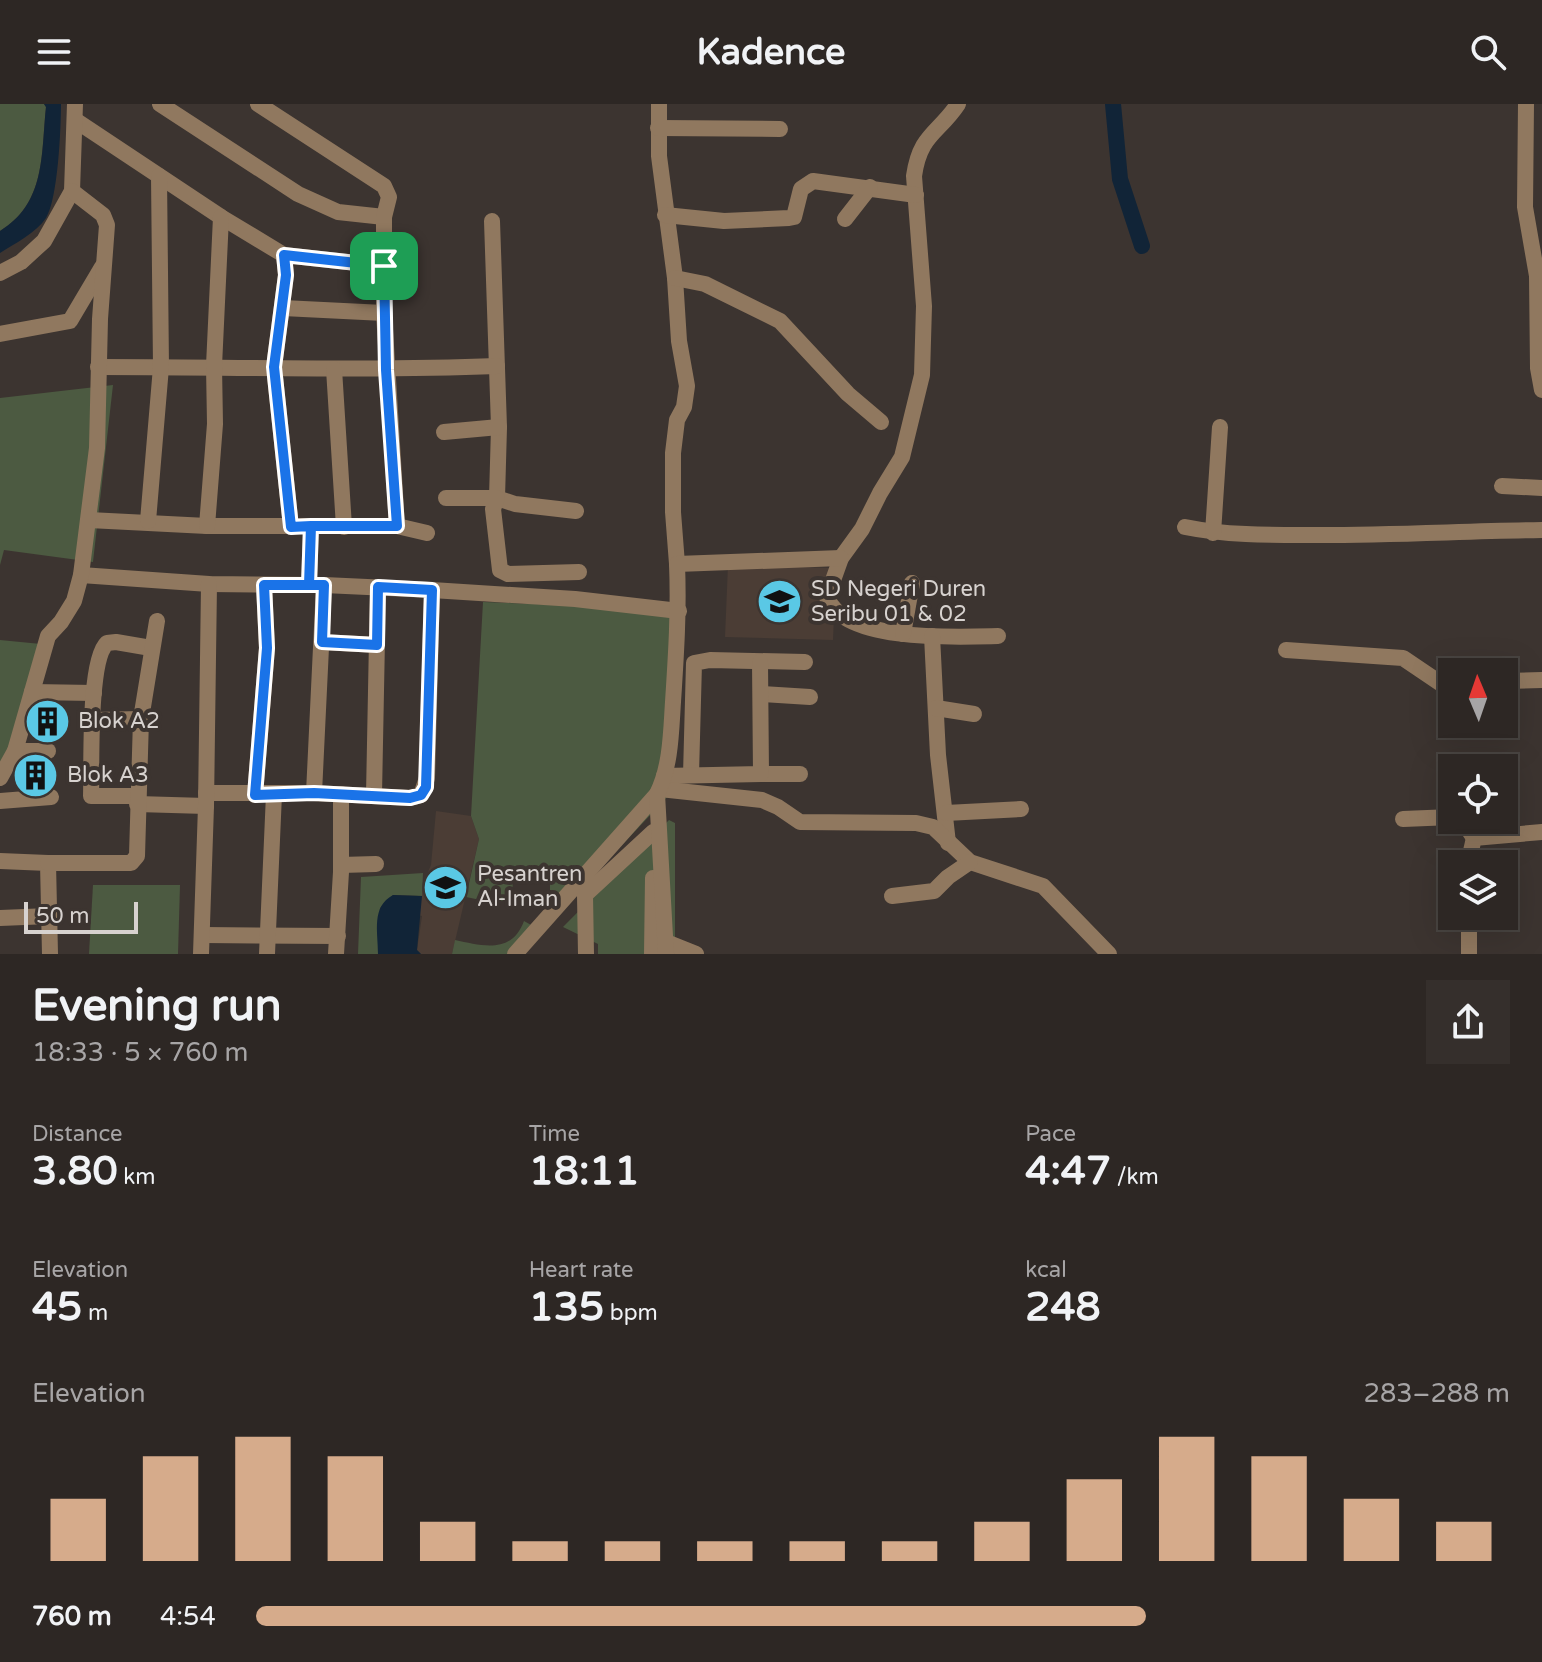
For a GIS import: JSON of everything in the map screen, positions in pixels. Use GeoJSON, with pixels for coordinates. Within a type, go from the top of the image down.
{"type":"FeatureCollection","features":[{"type":"Feature","properties":{"kind":"street"},"geometry":{"type":"LineString","coordinates":[[160,104],[277,181],[323,207],[353,215],[384,217]]}},
{"type":"Feature","properties":{"kind":"street"},"geometry":{"type":"LineString","coordinates":[[258,104],[384,186],[389,197],[384,217],[384,313],[397,526]]}},
{"type":"Feature","properties":{"kind":"street"},"geometry":{"type":"LineString","coordinates":[[652,954],[653,832],[658,791],[670,739],[679,611],[673,453],[677,420],[688,394],[665,215],[659,104]]}},
{"type":"Feature","properties":{"kind":"street"},"geometry":{"type":"LineString","coordinates":[[958,104],[926,139],[916,162],[924,306],[922,375],[902,457],[862,529],[841,558],[827,597],[832,608],[860,624],[903,634],[998,636]]}},
{"type":"Feature","properties":{"kind":"street"},"geometry":{"type":"LineString","coordinates":[[1526,104],[1525,207],[1540,292],[1538,368],[1542,390]]}},
{"type":"Feature","properties":{"kind":"street"},"geometry":{"type":"LineString","coordinates":[[75,112],[159,176],[284,255],[384,266]]}},
{"type":"Feature","properties":{"kind":"street"},"geometry":{"type":"LineString","coordinates":[[0,273],[21,262],[44,241],[72,191],[75,112]]}},
{"type":"Feature","properties":{"kind":"street"},"geometry":{"type":"LineString","coordinates":[[658,128],[780,129]]}},
{"type":"Feature","properties":{"kind":"street"},"geometry":{"type":"LineString","coordinates":[[148,521],[161,367],[159,176]]}},
{"type":"Feature","properties":{"kind":"street"},"geometry":{"type":"LineString","coordinates":[[665,215],[724,221],[794,217],[801,189],[813,181],[916,195]]}},
{"type":"Feature","properties":{"kind":"street"},"geometry":{"type":"LineString","coordinates":[[845,219],[870,187]]}},
{"type":"Feature","properties":{"kind":"street"},"geometry":{"type":"LineString","coordinates":[[0,778],[15,751],[48,636],[74,601],[89,520],[97,448],[100,319],[108,232],[103,215],[72,191]]}},
{"type":"Feature","properties":{"kind":"street"},"geometry":{"type":"LineString","coordinates":[[207,526],[215,424],[214,366],[221,217]]}},
{"type":"Feature","properties":{"kind":"street"},"geometry":{"type":"LineString","coordinates":[[492,221],[499,427],[497,498],[493,509],[500,570],[508,574],[579,572]]}},
{"type":"Feature","properties":{"kind":"street"},"geometry":{"type":"LineString","coordinates":[[284,255],[286,275],[274,367],[291,527]]}},
{"type":"Feature","properties":{"kind":"street"},"geometry":{"type":"LineString","coordinates":[[70,321],[104,262]]}},
{"type":"Feature","properties":{"kind":"street"},"geometry":{"type":"LineString","coordinates":[[675,278],[705,284],[780,321],[848,394],[881,422]]}},
{"type":"Feature","properties":{"kind":"street"},"geometry":{"type":"LineString","coordinates":[[283,308],[384,313]]}},
{"type":"Feature","properties":{"kind":"street"},"geometry":{"type":"LineString","coordinates":[[0,334],[70,321],[100,319]]}},
{"type":"Feature","properties":{"kind":"street"},"geometry":{"type":"LineString","coordinates":[[98,367],[386,370],[497,366]]}},
{"type":"Feature","properties":{"kind":"street"},"geometry":{"type":"LineString","coordinates":[[334,369],[344,527]]}},
{"type":"Feature","properties":{"kind":"street"},"geometry":{"type":"LineString","coordinates":[[444,432],[499,427]]}},
{"type":"Feature","properties":{"kind":"street"},"geometry":{"type":"LineString","coordinates":[[1220,427],[1220,533]]}},
{"type":"Feature","properties":{"kind":"street"},"geometry":{"type":"LineString","coordinates":[[1502,486],[1542,488]]}},
{"type":"Feature","properties":{"kind":"street"},"geometry":{"type":"LineString","coordinates":[[446,498],[497,498],[515,504],[576,511]]}},
{"type":"Feature","properties":{"kind":"street"},"geometry":{"type":"LineString","coordinates":[[89,520],[207,526],[397,526],[427,533]]}},
{"type":"Feature","properties":{"kind":"street"},"geometry":{"type":"LineString","coordinates":[[311,526],[322,642],[314,793]]}},
{"type":"Feature","properties":{"kind":"street"},"geometry":{"type":"LineString","coordinates":[[1185,527],[1220,533],[1374,535],[1542,530]]}},
{"type":"Feature","properties":{"kind":"street"},"geometry":{"type":"LineString","coordinates":[[677,564],[841,558]]}},
{"type":"Feature","properties":{"kind":"street"},"geometry":{"type":"LineString","coordinates":[[81,575],[209,584],[432,590],[575,599],[679,611]]}},
{"type":"Feature","properties":{"kind":"street"},"geometry":{"type":"LineString","coordinates":[[903,634],[912,583]]}},
{"type":"Feature","properties":{"kind":"street"},"geometry":{"type":"LineString","coordinates":[[201,954],[209,584]]}},
{"type":"Feature","properties":{"kind":"street"},"geometry":{"type":"LineString","coordinates":[[255,795],[267,648],[264,585]]}},
{"type":"Feature","properties":{"kind":"street"},"geometry":{"type":"LineString","coordinates":[[374,795],[378,587]]}},
{"type":"Feature","properties":{"kind":"street"},"geometry":{"type":"LineString","coordinates":[[151,648],[116,642],[107,643],[100,651],[94,693],[91,796],[206,800],[314,793],[410,798],[421,795],[426,787],[432,590]]}},
{"type":"Feature","properties":{"kind":"street"},"geometry":{"type":"LineString","coordinates":[[0,861],[131,863],[135,860],[141,719],[157,621]]}},
{"type":"Feature","properties":{"kind":"street"},"geometry":{"type":"LineString","coordinates":[[932,636],[948,843]]}},
{"type":"Feature","properties":{"kind":"street"},"geometry":{"type":"LineString","coordinates":[[322,642],[377,645]]}},
{"type":"Feature","properties":{"kind":"street"},"geometry":{"type":"LineString","coordinates":[[1286,650],[1403,658],[1438,682]]}},
{"type":"Feature","properties":{"kind":"street"},"geometry":{"type":"LineString","coordinates":[[691,775],[694,663],[710,660],[805,662]]}},
{"type":"Feature","properties":{"kind":"street"},"geometry":{"type":"LineString","coordinates":[[760,662],[761,774]]}},
{"type":"Feature","properties":{"kind":"street"},"geometry":{"type":"LineString","coordinates":[[1518,681],[1542,680]]}},
{"type":"Feature","properties":{"kind":"street"},"geometry":{"type":"LineString","coordinates":[[32,692],[94,693]]}},
{"type":"Feature","properties":{"kind":"street"},"geometry":{"type":"LineString","coordinates":[[762,694],[810,697]]}},
{"type":"Feature","properties":{"kind":"street"},"geometry":{"type":"LineString","coordinates":[[936,708],[974,714]]}},
{"type":"Feature","properties":{"kind":"street"},"geometry":{"type":"LineString","coordinates":[[93,720],[141,719]]}},
{"type":"Feature","properties":{"kind":"street"},"geometry":{"type":"LineString","coordinates":[[15,751],[48,751]]}},
{"type":"Feature","properties":{"kind":"street"},"geometry":{"type":"LineString","coordinates":[[515,954],[658,791],[691,775],[800,774]]}},
{"type":"Feature","properties":{"kind":"street"},"geometry":{"type":"LineString","coordinates":[[658,791],[762,800],[800,822],[916,823],[933,827],[970,862],[1043,886],[1109,954]]}},
{"type":"Feature","properties":{"kind":"street"},"geometry":{"type":"LineString","coordinates":[[658,791],[666,948],[696,954]]}},
{"type":"Feature","properties":{"kind":"street"},"geometry":{"type":"LineString","coordinates":[[267,954],[274,794]]}},
{"type":"Feature","properties":{"kind":"street"},"geometry":{"type":"LineString","coordinates":[[336,954],[341,794]]}},
{"type":"Feature","properties":{"kind":"street"},"geometry":{"type":"LineString","coordinates":[[0,801],[51,797]]}},
{"type":"Feature","properties":{"kind":"street"},"geometry":{"type":"LineString","coordinates":[[946,813],[1021,809]]}},
{"type":"Feature","properties":{"kind":"street"},"geometry":{"type":"LineString","coordinates":[[1403,819],[1438,818]]}},
{"type":"Feature","properties":{"kind":"street"},"geometry":{"type":"LineString","coordinates":[[586,954],[585,895],[653,832]]}},
{"type":"Feature","properties":{"kind":"street"},"geometry":{"type":"LineString","coordinates":[[1474,838],[1542,832]]}},
{"type":"Feature","properties":{"kind":"street"},"geometry":{"type":"LineString","coordinates":[[1471,834],[1474,838],[1471,850]]}},
{"type":"Feature","properties":{"kind":"street"},"geometry":{"type":"LineString","coordinates":[[892,896],[934,891],[970,862]]}},
{"type":"Feature","properties":{"kind":"street"},"geometry":{"type":"LineString","coordinates":[[48,863],[50,954]]}},
{"type":"Feature","properties":{"kind":"street"},"geometry":{"type":"LineString","coordinates":[[341,865],[376,864]]}},
{"type":"Feature","properties":{"kind":"street"},"geometry":{"type":"LineString","coordinates":[[0,918],[49,916]]}},
{"type":"Feature","properties":{"kind":"street"},"geometry":{"type":"LineString","coordinates":[[1469,930],[1469,954]]}},
{"type":"Feature","properties":{"kind":"street"},"geometry":{"type":"LineString","coordinates":[[203,935],[338,936]]}},
{"type":"Feature","properties":{"kind":"shaded area","name":"SD Negeri Duren Seribu 01 & 02"},"geometry":{"type":"Polygon","coordinates":[[[728,565],[836,568],[833,640],[725,637],[728,565]]]}},
{"type":"Feature","properties":{"kind":"shaded area","name":"Pesantren Al-Iman"},"geometry":{"type":"Polygon","coordinates":[[[436,811],[471,816],[479,839],[452,954],[421,954],[417,950],[422,916],[418,915],[431,865],[436,811]]]}},
{"type":"Feature","properties":{"kind":"green space"},"geometry":{"type":"Polygon","coordinates":[[[0,104],[44,104],[46,107],[41,160],[33,192],[15,220],[0,231],[0,104]]]}},
{"type":"Feature","properties":{"kind":"green space"},"geometry":{"type":"Polygon","coordinates":[[[113,385],[93,562],[4,550],[0,565],[0,398],[113,385]]]}},
{"type":"Feature","properties":{"kind":"green space"},"geometry":{"type":"Polygon","coordinates":[[[483,602],[584,606],[680,617],[673,791],[571,899],[550,890],[550,868],[528,867],[527,878],[513,877],[512,902],[495,903],[466,897],[479,839],[471,816],[483,602]]]}},
{"type":"Feature","properties":{"kind":"green space"},"geometry":{"type":"Polygon","coordinates":[[[0,640],[41,644],[0,786],[0,640]]]}},
{"type":"Feature","properties":{"kind":"green space"},"geometry":{"type":"Polygon","coordinates":[[[669,820],[675,823],[675,954],[598,954],[598,944],[563,927],[669,820]]]}},
{"type":"Feature","properties":{"kind":"green space"},"geometry":{"type":"Polygon","coordinates":[[[423,873],[422,896],[393,895],[380,908],[378,954],[358,954],[361,877],[423,873]]]}},
{"type":"Feature","properties":{"kind":"green space"},"geometry":{"type":"Polygon","coordinates":[[[93,885],[180,885],[178,954],[89,954],[93,885]]]}},
{"type":"Feature","properties":{"kind":"green space"},"geometry":{"type":"Polygon","coordinates":[[[524,921],[540,930],[520,954],[452,954],[455,940],[486,945],[504,943],[519,932],[524,921]]]}},
{"type":"Feature","properties":{"kind":"water"},"geometry":{"type":"Polygon","coordinates":[[[44,104],[61,104],[58,163],[50,209],[37,229],[0,253],[0,231],[26,207],[38,176],[44,104]]]}},
{"type":"Feature","properties":{"kind":"water"},"geometry":{"type":"Polygon","coordinates":[[[393,895],[422,896],[417,950],[421,954],[378,954],[379,913],[381,906],[393,895]]]}},
{"type":"Feature","properties":{"kind":"waterway"},"geometry":{"type":"LineString","coordinates":[[1113,104],[1120,179],[1142,246]]}},
{"type":"Feature","properties":{"kind":"place","name":"SD Negeri Duren Seribu 01 & 02"},"geometry":{"type":"Point","coordinates":[780,602]}},
{"type":"Feature","properties":{"kind":"place","name":"Blok A2"},"geometry":{"type":"Point","coordinates":[47,721]}},
{"type":"Feature","properties":{"kind":"place","name":"Blok A3"},"geometry":{"type":"Point","coordinates":[36,775]}},
{"type":"Feature","properties":{"kind":"place","name":"Pesantren Al-Iman"},"geometry":{"type":"Point","coordinates":[446,887]}},
{"type":"Feature","properties":{"kind":"route"},"geometry":{"type":"LineString","coordinates":[[384,266],[284,255],[286,275],[274,367],[291,527],[311,526],[309,585],[264,585],[267,648],[255,795],[314,793],[410,798],[421,795],[426,787],[432,590],[378,587],[377,645],[322,642],[324,585],[309,585],[311,526],[397,526],[386,370],[384,266]]}}]}
